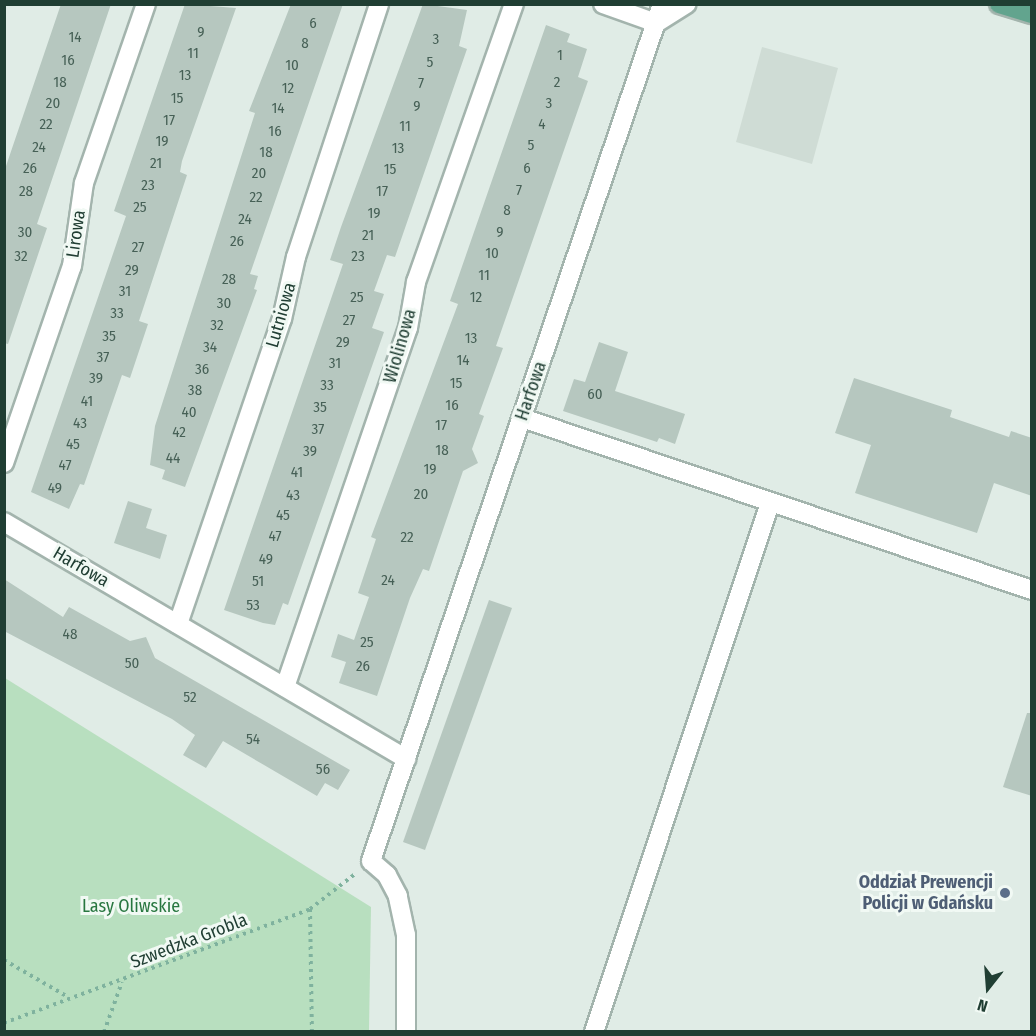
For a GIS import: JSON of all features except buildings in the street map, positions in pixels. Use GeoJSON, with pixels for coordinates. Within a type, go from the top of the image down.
{"type":"FeatureCollection","features":[{"type":"Feature","properties":{"kind":"main road"},"geometry":{"type":"LineString","coordinates":[[999,4],[1032,14]]}},
{"type":"Feature","properties":{"kind":"street","name":"Lirowa"},"geometry":{"type":"LineString","coordinates":[[4,463],[72,266],[84,183],[146,4]]}},
{"type":"Feature","properties":{"kind":"street","name":"Lutniowa"},"geometry":{"type":"LineString","coordinates":[[178,624],[282,319],[297,257],[379,4]]}},
{"type":"Feature","properties":{"kind":"street","name":"Wiolinowa"},"geometry":{"type":"LineString","coordinates":[[285,687],[408,328],[416,282],[514,4]]}},
{"type":"Feature","properties":{"kind":"street"},"geometry":{"type":"LineString","coordinates":[[603,4],[656,23],[686,4]]}},
{"type":"Feature","properties":{"kind":"street","name":"Harfowa"},"geometry":{"type":"LineString","coordinates":[[371,861],[662,4]]}},
{"type":"Feature","properties":{"kind":"street"},"geometry":{"type":"LineString","coordinates":[[522,418],[1032,590]]}},
{"type":"Feature","properties":{"kind":"street"},"geometry":{"type":"LineString","coordinates":[[594,1032],[770,503]]}},
{"type":"Feature","properties":{"kind":"street","name":"Harfowa"},"geometry":{"type":"LineString","coordinates":[[4,522],[406,759]]}},
{"type":"Feature","properties":{"kind":"street"},"geometry":{"type":"LineString","coordinates":[[371,861],[387,875],[398,896],[406,935],[406,1032]]}},
{"type":"Feature","properties":{"kind":"path","name":"Szwedzka Grobla"},"geometry":{"type":"LineString","coordinates":[[4,1023],[69,997],[122,981],[310,909],[371,861]]}},
{"type":"Feature","properties":{"kind":"path"},"geometry":{"type":"LineString","coordinates":[[310,909],[312,1032]]}},
{"type":"Feature","properties":{"kind":"path"},"geometry":{"type":"LineString","coordinates":[[4,960],[69,997]]}},
{"type":"Feature","properties":{"kind":"path"},"geometry":{"type":"LineString","coordinates":[[104,1032],[122,981]]}},
{"type":"Feature","properties":{"kind":"shaded area"},"geometry":{"type":"Polygon","coordinates":[[[762,47],[838,68],[812,164],[736,142],[762,47]]]}},
{"type":"Feature","properties":{"kind":"green space","name":"Lasy Oliwskie"},"geometry":{"type":"Polygon","coordinates":[[[5,678],[371,907],[369,1031],[5,1031],[5,678]]]}},
{"type":"Feature","properties":{"kind":"place","name":"Oddział Prewencji Policji w Gdańsku"},"geometry":{"type":"Point","coordinates":[1005,893]}}]}
